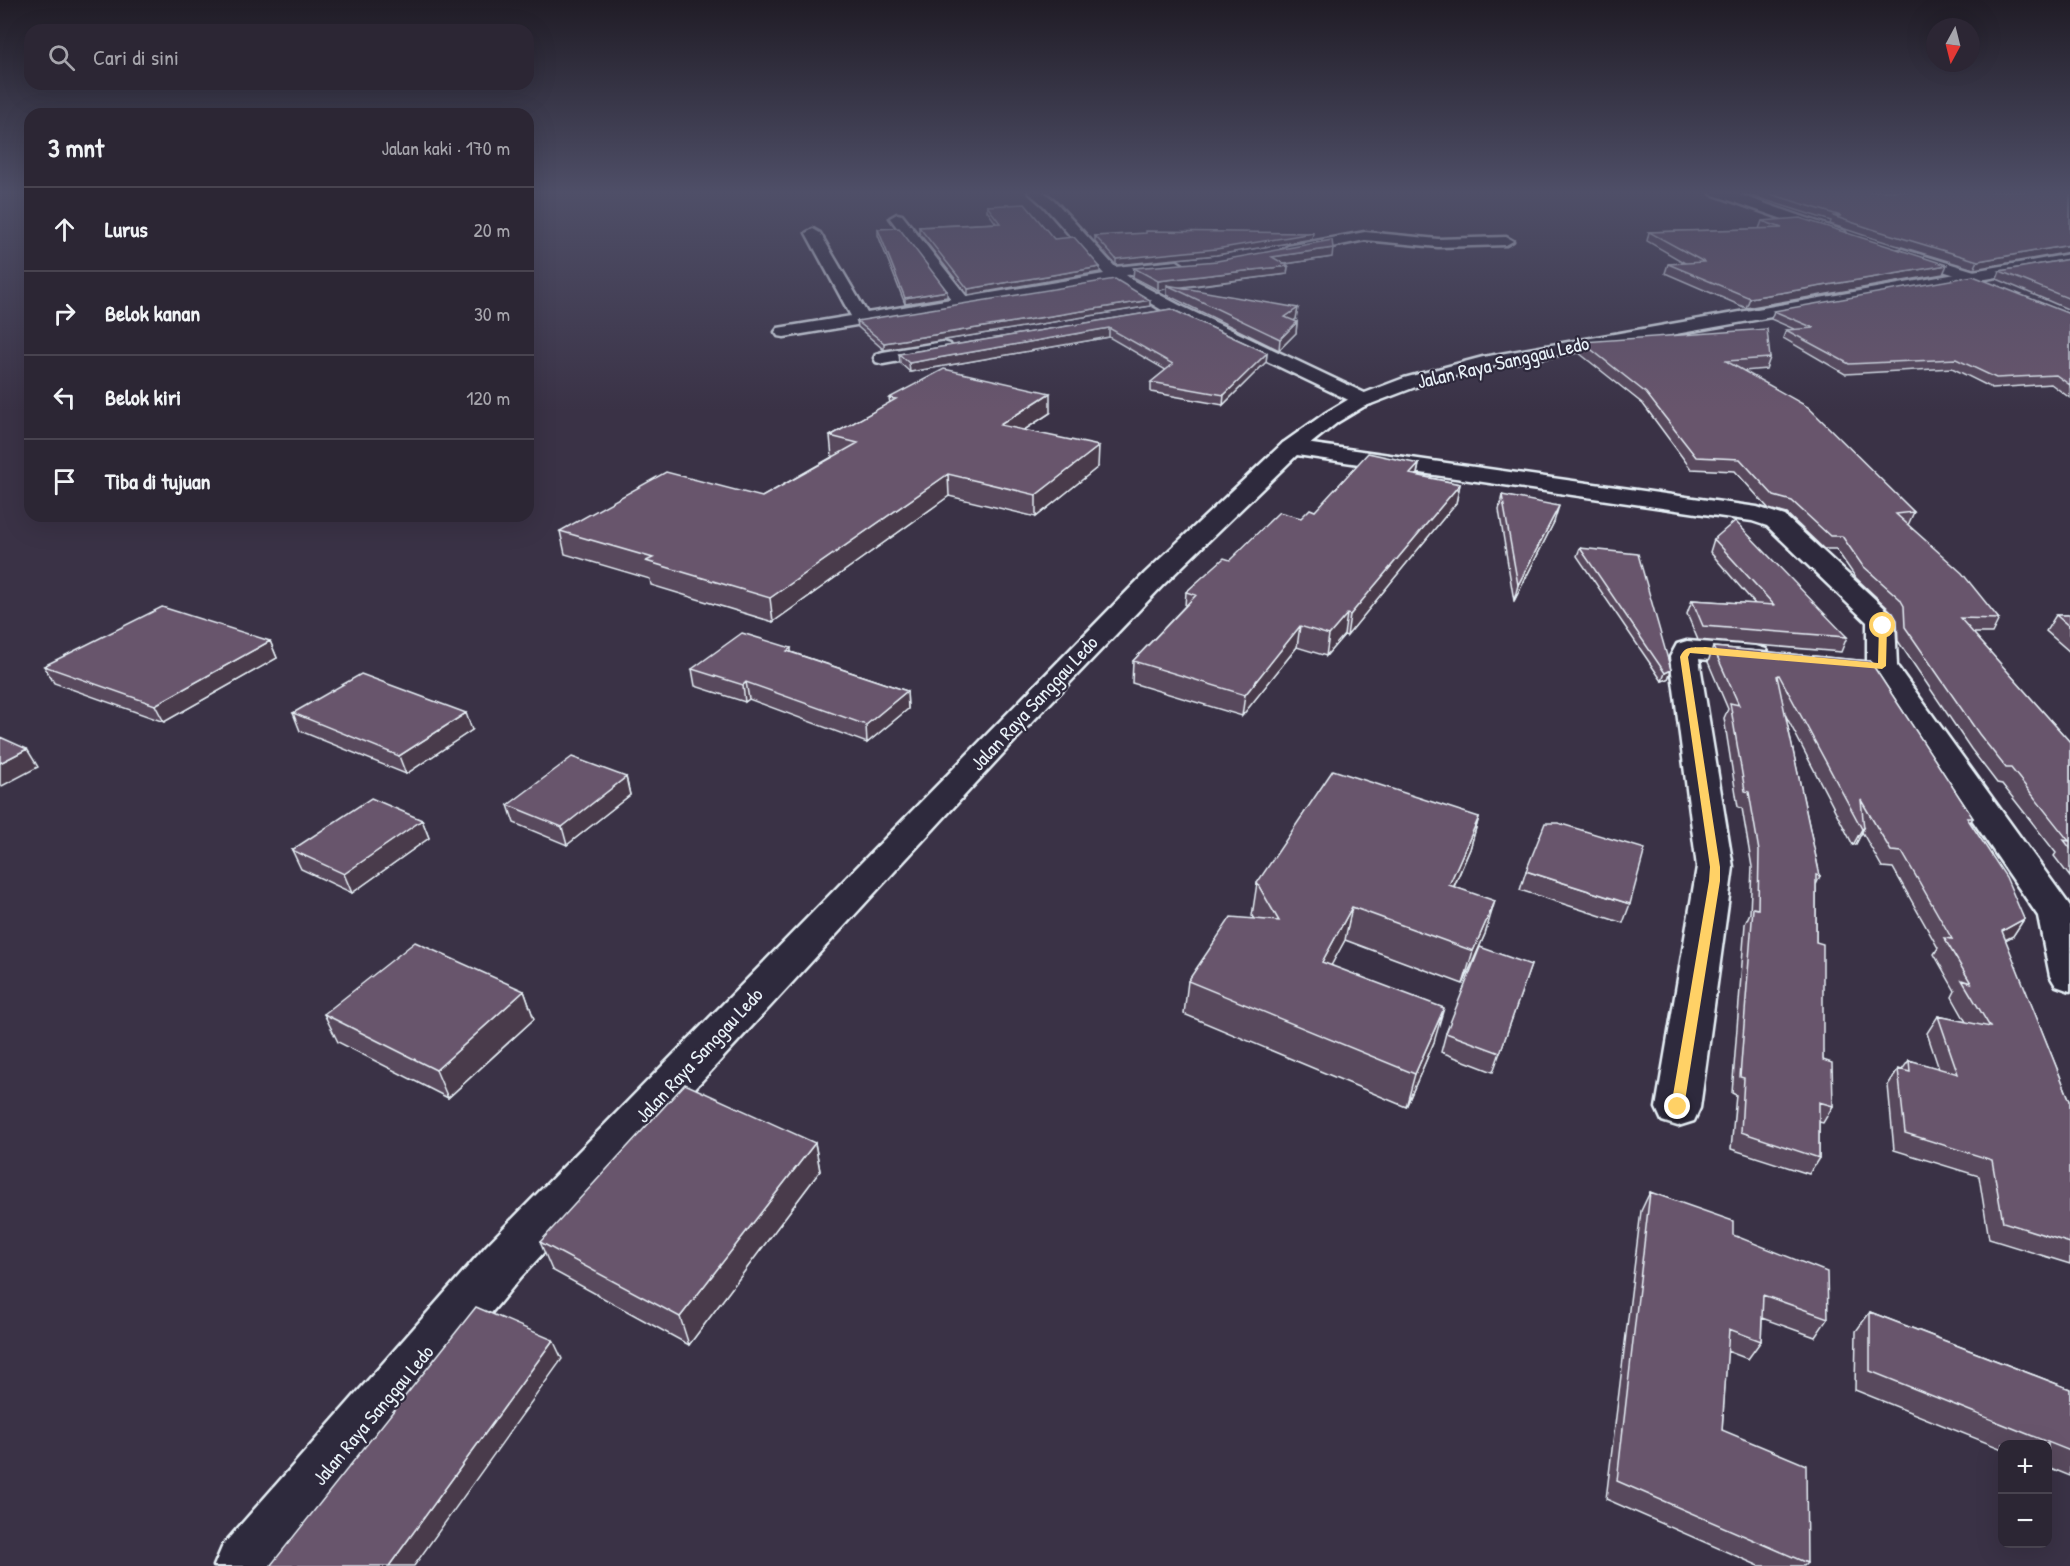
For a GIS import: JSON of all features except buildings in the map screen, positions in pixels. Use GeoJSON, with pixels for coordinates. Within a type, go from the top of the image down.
{"type":"FeatureCollection","features":[{"type":"Feature","properties":{"kind":"main road"},"geometry":{"type":"LineString","coordinates":[[831,264],[861,318]]}},
{"type":"Feature","properties":{"kind":"main road"},"geometry":{"type":"LineString","coordinates":[[933,264],[963,303]]}},
{"type":"Feature","properties":{"kind":"main road"},"geometry":{"type":"LineString","coordinates":[[1104,264],[1114,275],[1173,309],[1364,400]]}},
{"type":"Feature","properties":{"kind":"main road"},"geometry":{"type":"LineString","coordinates":[[1931,264],[1981,281]]}},
{"type":"Feature","properties":{"kind":"main road","name":"Jalan Raya Sanggau Ledo"},"geometry":{"type":"LineString","coordinates":[[244,1566],[504,1261],[1081,652],[1291,448],[1331,418],[1364,400],[1430,376],[1505,358],[1981,281],[2049,264]]}},
{"type":"Feature","properties":{"kind":"main road"},"geometry":{"type":"LineString","coordinates":[[784,332],[963,303],[1114,275],[1190,265]]}},
{"type":"Feature","properties":{"kind":"main road"},"geometry":{"type":"LineString","coordinates":[[1151,313],[1173,309]]}},
{"type":"Feature","properties":{"kind":"main road"},"geometry":{"type":"LineString","coordinates":[[883,358],[963,345]]}},
{"type":"Feature","properties":{"kind":"main road"},"geometry":{"type":"LineString","coordinates":[[1291,448],[1768,517],[1787,530],[1881,620],[1882,666],[2063,921],[2070,976]]}},
{"type":"Feature","properties":{"kind":"main road"},"geometry":{"type":"LineString","coordinates":[[1678,1107],[1715,881],[1715,867],[1684,657],[1687,650],[1787,657]]}},
{"type":"Feature","properties":{"kind":"main road"},"geometry":{"type":"LineString","coordinates":[[1847,663],[1882,666]]}},
{"type":"Feature","properties":{"kind":"route"},"geometry":{"type":"LineString","coordinates":[[1678,1107],[1715,881],[1715,867],[1684,657],[1687,650],[1705,650],[1882,666],[1883,626]]}}]}
